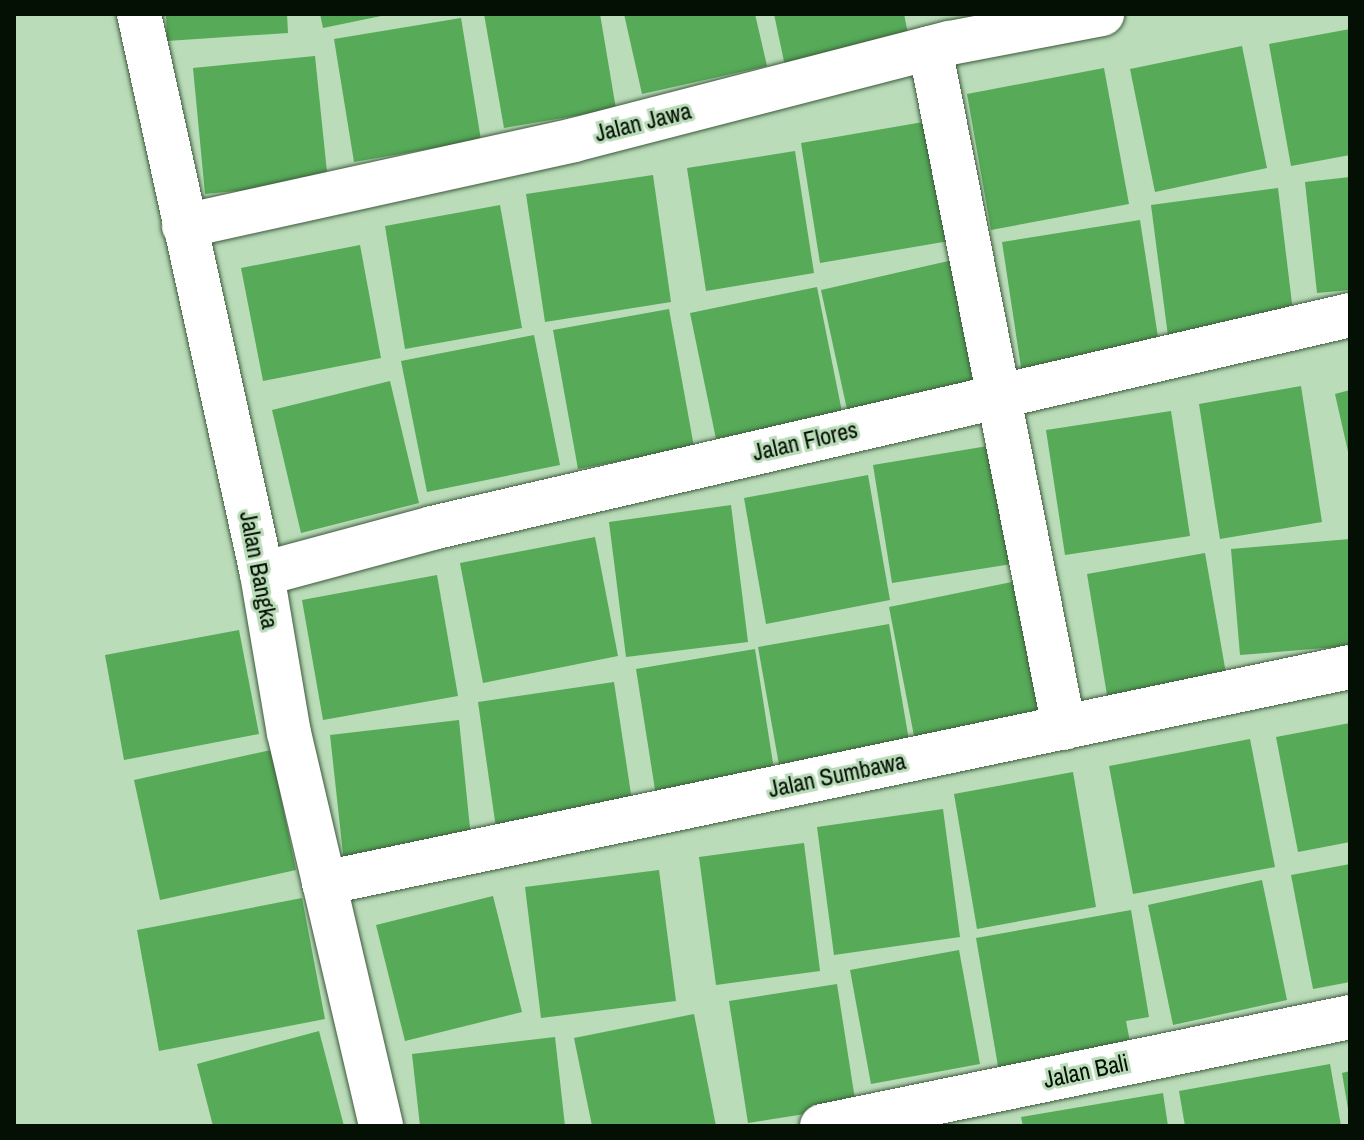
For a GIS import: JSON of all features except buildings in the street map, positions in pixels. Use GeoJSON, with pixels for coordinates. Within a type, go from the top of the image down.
{"type":"FeatureCollection","features":[{"type":"Feature","properties":{"kind":"street","name":"Jalan Bangka"},"geometry":{"type":"LineString","coordinates":[[139,14],[262,574],[289,733],[381,1126]]}},
{"type":"Feature","properties":{"kind":"street","name":"Jalan Jawa"},"geometry":{"type":"LineString","coordinates":[[184,226],[574,140],[942,35],[1102,14]]}},
{"type":"Feature","properties":{"kind":"street"},"geometry":{"type":"LineString","coordinates":[[942,35],[1001,396],[1064,728]]}},
{"type":"Feature","properties":{"kind":"street","name":"Jalan Flores"},"geometry":{"type":"LineString","coordinates":[[262,574],[432,528],[1350,315]]}},
{"type":"Feature","properties":{"kind":"street","name":"Jalan Sumbawa"},"geometry":{"type":"LineString","coordinates":[[324,883],[1350,667]]}},
{"type":"Feature","properties":{"kind":"street","name":"Jalan Bali"},"geometry":{"type":"LineString","coordinates":[[822,1126],[1350,1017]]}}]}
